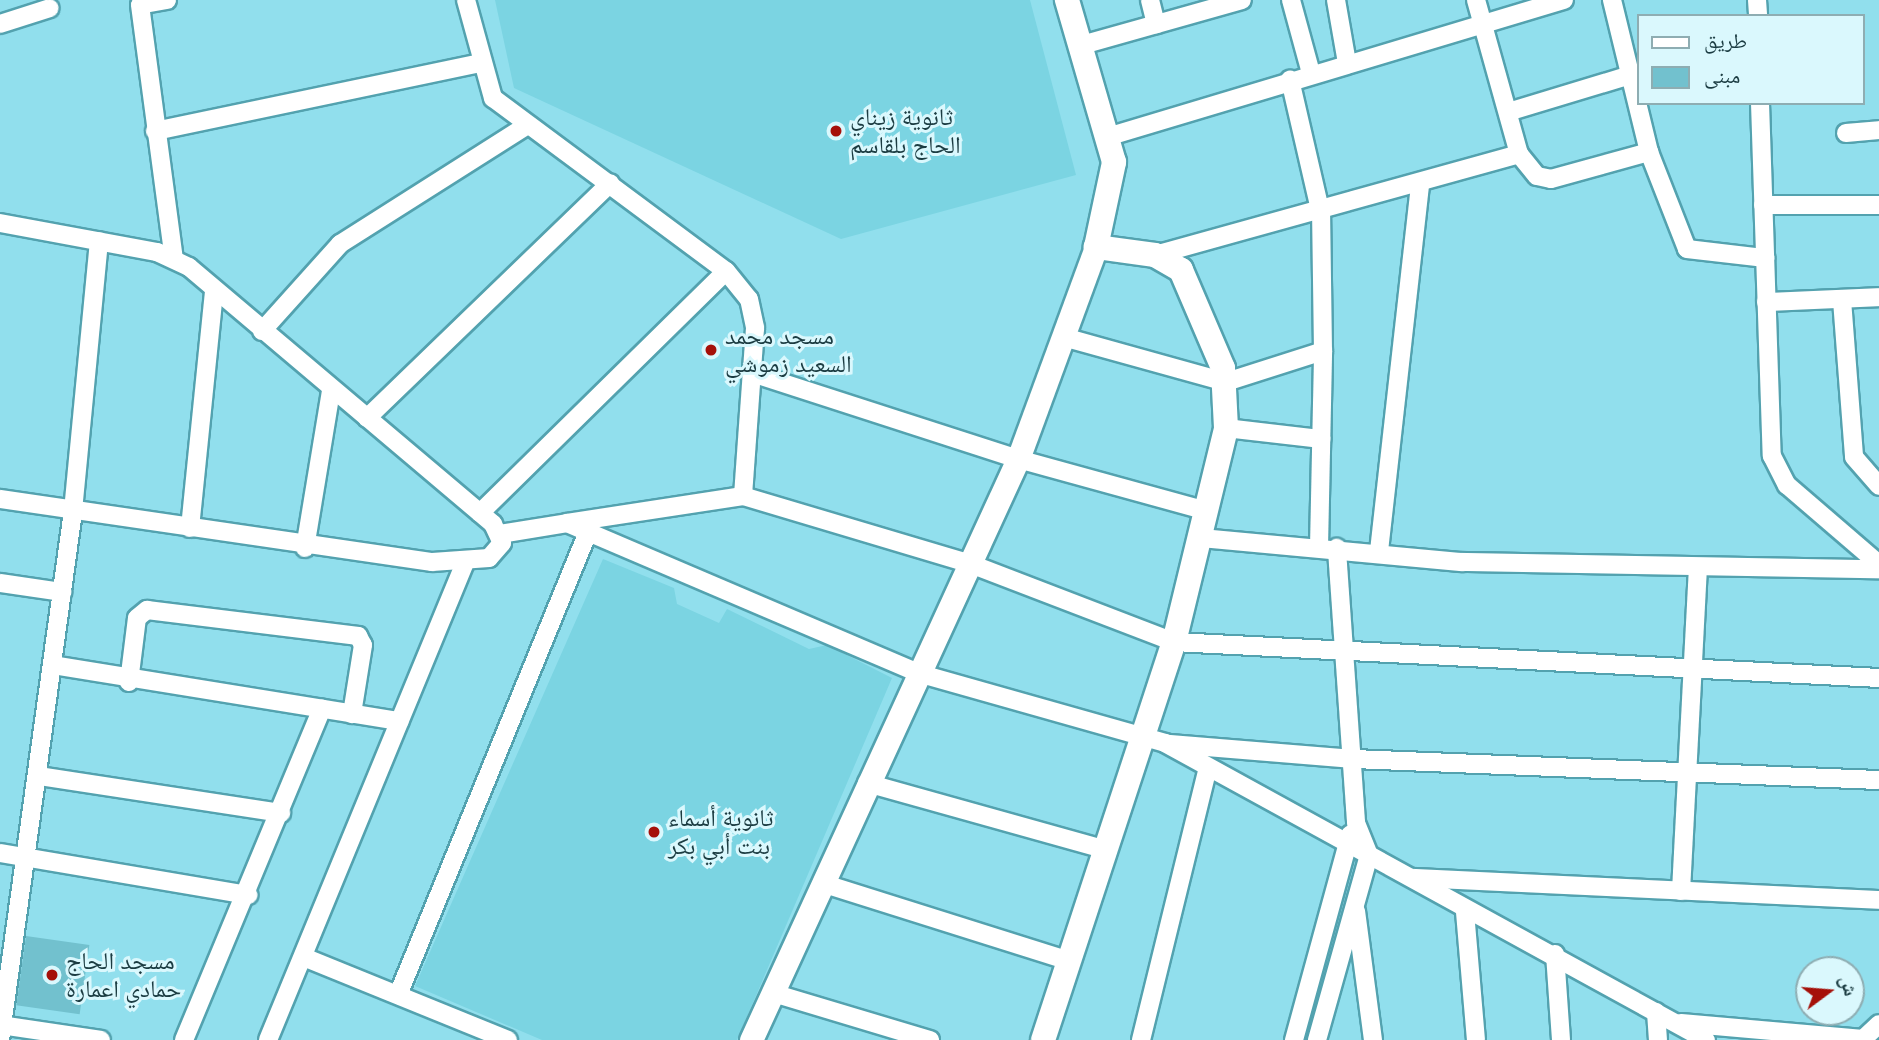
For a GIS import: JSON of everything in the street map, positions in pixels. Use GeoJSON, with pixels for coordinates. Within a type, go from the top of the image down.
{"type":"FeatureCollection","features":[{"type":"Feature","properties":{"kind":"main road"},"geometry":{"type":"LineString","coordinates":[[1043,1040],[1174,642],[1202,538],[1226,428],[1226,382],[1190,282],[1155,256],[1096,247],[1114,185],[1107,137],[1067,0]]}},
{"type":"Feature","properties":{"kind":"street"},"geometry":{"type":"LineString","coordinates":[[167,0],[140,2],[174,259]]}},
{"type":"Feature","properties":{"kind":"street"},"geometry":{"type":"LineString","coordinates":[[466,0],[480,63],[493,98],[726,271],[748,299],[755,374],[743,496]]}},
{"type":"Feature","properties":{"kind":"street"},"geometry":{"type":"LineString","coordinates":[[1150,0],[1156,24]]}},
{"type":"Feature","properties":{"kind":"street"},"geometry":{"type":"LineString","coordinates":[[1082,45],[1242,0]]}},
{"type":"Feature","properties":{"kind":"street"},"geometry":{"type":"LineString","coordinates":[[1291,0],[1311,73]]}},
{"type":"Feature","properties":{"kind":"street"},"geometry":{"type":"LineString","coordinates":[[1336,0],[1347,64]]}},
{"type":"Feature","properties":{"kind":"street"},"geometry":{"type":"LineString","coordinates":[[1476,0],[1519,154],[1542,179],[1649,152]]}},
{"type":"Feature","properties":{"kind":"street"},"geometry":{"type":"LineString","coordinates":[[1107,137],[1311,73],[1484,26],[1564,0]]}},
{"type":"Feature","properties":{"kind":"street"},"geometry":{"type":"LineString","coordinates":[[1612,0],[1638,103]]}},
{"type":"Feature","properties":{"kind":"street"},"geometry":{"type":"LineString","coordinates":[[0,24],[50,8]]}},
{"type":"Feature","properties":{"kind":"street"},"geometry":{"type":"LineString","coordinates":[[155,131],[480,63]]}},
{"type":"Feature","properties":{"kind":"street"},"geometry":{"type":"LineString","coordinates":[[1508,112],[1630,68]]}},
{"type":"Feature","properties":{"kind":"street"},"geometry":{"type":"LineString","coordinates":[[1290,80],[1321,214],[1323,351],[1319,547]]}},
{"type":"Feature","properties":{"kind":"street"},"geometry":{"type":"LineString","coordinates":[[1638,105],[1649,152],[1688,250],[1765,258]]}},
{"type":"Feature","properties":{"kind":"street"},"geometry":{"type":"LineString","coordinates":[[1760,105],[1769,441],[1776,471],[1879,567]]}},
{"type":"Feature","properties":{"kind":"street"},"geometry":{"type":"LineString","coordinates":[[262,331],[340,244],[526,125]]}},
{"type":"Feature","properties":{"kind":"street"},"geometry":{"type":"LineString","coordinates":[[1846,133],[1879,130]]}},
{"type":"Feature","properties":{"kind":"street"},"geometry":{"type":"LineString","coordinates":[[1155,256],[1321,214],[1519,154]]}},
{"type":"Feature","properties":{"kind":"street"},"geometry":{"type":"LineString","coordinates":[[367,418],[610,183]]}},
{"type":"Feature","properties":{"kind":"street"},"geometry":{"type":"LineString","coordinates":[[1379,551],[1420,185]]}},
{"type":"Feature","properties":{"kind":"street"},"geometry":{"type":"LineString","coordinates":[[1763,205],[1879,205]]}},
{"type":"Feature","properties":{"kind":"street"},"geometry":{"type":"LineString","coordinates":[[0,223],[99,241],[174,259],[480,513],[500,534]]}},
{"type":"Feature","properties":{"kind":"street"},"geometry":{"type":"LineString","coordinates":[[99,241],[73,511],[29,858],[8,943],[1,1030],[101,1040]]}},
{"type":"Feature","properties":{"kind":"street"},"geometry":{"type":"LineString","coordinates":[[751,1040],[1018,459],[1067,338],[1096,247]]}},
{"type":"Feature","properties":{"kind":"street"},"geometry":{"type":"LineString","coordinates":[[480,513],[726,271]]}},
{"type":"Feature","properties":{"kind":"street"},"geometry":{"type":"LineString","coordinates":[[190,528],[214,291]]}},
{"type":"Feature","properties":{"kind":"street"},"geometry":{"type":"LineString","coordinates":[[1766,302],[1879,297]]}},
{"type":"Feature","properties":{"kind":"street"},"geometry":{"type":"LineString","coordinates":[[1842,300],[1854,457],[1879,486]]}},
{"type":"Feature","properties":{"kind":"street"},"geometry":{"type":"LineString","coordinates":[[1067,338],[1226,382],[1323,351]]}},
{"type":"Feature","properties":{"kind":"street"},"geometry":{"type":"LineString","coordinates":[[755,374],[1018,459],[1207,511]]}},
{"type":"Feature","properties":{"kind":"street"},"geometry":{"type":"LineString","coordinates":[[305,548],[331,391]]}},
{"type":"Feature","properties":{"kind":"street"},"geometry":{"type":"LineString","coordinates":[[1226,428],[1321,439]]}},
{"type":"Feature","properties":{"kind":"street"},"geometry":{"type":"LineString","coordinates":[[500,534],[743,496],[968,563],[1174,642],[1348,648],[1879,678]]}},
{"type":"Feature","properties":{"kind":"street"},"geometry":{"type":"LineString","coordinates":[[0,499],[305,548],[464,565],[496,553],[500,534]]}},
{"type":"Feature","properties":{"kind":"street"},"geometry":{"type":"LineString","coordinates":[[567,523],[918,673],[1165,743],[1353,759],[1879,780]]}},
{"type":"Feature","properties":{"kind":"street"},"geometry":{"type":"LineString","coordinates":[[398,995],[588,532]]}},
{"type":"Feature","properties":{"kind":"street"},"geometry":{"type":"LineString","coordinates":[[1202,538],[1379,551],[1462,562],[1698,570],[1879,567]]}},
{"type":"Feature","properties":{"kind":"street"},"geometry":{"type":"LineString","coordinates":[[1317,1040],[1368,855],[1356,822],[1348,648],[1337,548]]}},
{"type":"Feature","properties":{"kind":"street"},"geometry":{"type":"LineString","coordinates":[[268,1040],[306,958],[399,721],[464,565]]}},
{"type":"Feature","properties":{"kind":"street"},"geometry":{"type":"LineString","coordinates":[[1681,891],[1698,570]]}},
{"type":"Feature","properties":{"kind":"street"},"geometry":{"type":"LineString","coordinates":[[0,583],[62,592]]}},
{"type":"Feature","properties":{"kind":"street"},"geometry":{"type":"LineString","coordinates":[[129,682],[137,618],[147,610],[358,636],[363,645],[352,714]]}},
{"type":"Feature","properties":{"kind":"street"},"geometry":{"type":"LineString","coordinates":[[53,665],[129,682],[399,721]]}},
{"type":"Feature","properties":{"kind":"street"},"geometry":{"type":"LineString","coordinates":[[184,1040],[248,895],[322,709]]}},
{"type":"Feature","properties":{"kind":"street"},"geometry":{"type":"LineString","coordinates":[[1165,743],[1412,878],[1465,912],[1555,954],[1706,1040]]}},
{"type":"Feature","properties":{"kind":"street"},"geometry":{"type":"LineString","coordinates":[[1142,1040],[1208,768]]}},
{"type":"Feature","properties":{"kind":"street"},"geometry":{"type":"LineString","coordinates":[[39,776],[281,813]]}},
{"type":"Feature","properties":{"kind":"street"},"geometry":{"type":"LineString","coordinates":[[867,783],[1104,849]]}},
{"type":"Feature","properties":{"kind":"street"},"geometry":{"type":"LineString","coordinates":[[1294,1040],[1346,843],[1356,822]]}},
{"type":"Feature","properties":{"kind":"street"},"geometry":{"type":"LineString","coordinates":[[0,853],[248,895]]}},
{"type":"Feature","properties":{"kind":"street"},"geometry":{"type":"LineString","coordinates":[[1412,878],[1879,900]]}},
{"type":"Feature","properties":{"kind":"street"},"geometry":{"type":"LineString","coordinates":[[822,883],[1070,961]]}},
{"type":"Feature","properties":{"kind":"street"},"geometry":{"type":"LineString","coordinates":[[1355,904],[1373,1040]]}},
{"type":"Feature","properties":{"kind":"street"},"geometry":{"type":"LineString","coordinates":[[1465,912],[1476,1040]]}},
{"type":"Feature","properties":{"kind":"street"},"geometry":{"type":"LineString","coordinates":[[1555,954],[1560,1040]]}},
{"type":"Feature","properties":{"kind":"street"},"geometry":{"type":"LineString","coordinates":[[306,958],[508,1040]]}},
{"type":"Feature","properties":{"kind":"street"},"geometry":{"type":"LineString","coordinates":[[773,993],[930,1040]]}},
{"type":"Feature","properties":{"kind":"street"},"geometry":{"type":"LineString","coordinates":[[1656,1012],[1658,1040]]}},
{"type":"Feature","properties":{"kind":"street"},"geometry":{"type":"LineString","coordinates":[[1674,1022],[1863,1040],[1879,1024]]}},
{"type":"Feature","properties":{"kind":"shaded area","name":"ثانوية زيناي الحاج بلقاسم"},"geometry":{"type":"Polygon","coordinates":[[[495,0],[1030,0],[1076,175],[841,239],[514,88],[495,0]]]}},
{"type":"Feature","properties":{"kind":"shaded area","name":"ثانوية أسماء بنت أبي بكر"},"geometry":{"type":"Polygon","coordinates":[[[603,559],[674,588],[677,604],[719,623],[727,609],[809,649],[827,645],[892,678],[737,1040],[542,1040],[415,986],[603,559]]]}},
{"type":"Feature","properties":{"kind":"building","name":"مسجد الحاج حمادي اعمارة"},"geometry":{"type":"Polygon","coordinates":[[[26,936],[89,945],[80,1014],[16,1005],[26,936]]]}},
{"type":"Feature","properties":{"kind":"place","name":"ثانوية زيناي الحاج بلقاسم"},"geometry":{"type":"Point","coordinates":[836,131]}},
{"type":"Feature","properties":{"kind":"place","name":"مسجد محمد السعيد زموشي"},"geometry":{"type":"Point","coordinates":[711,350]}},
{"type":"Feature","properties":{"kind":"place","name":"ثانوية أسماء بنت أبي بكر"},"geometry":{"type":"Point","coordinates":[654,832]}},
{"type":"Feature","properties":{"kind":"place","name":"مسجد الحاج حمادي اعمارة"},"geometry":{"type":"Point","coordinates":[52,975]}}]}
